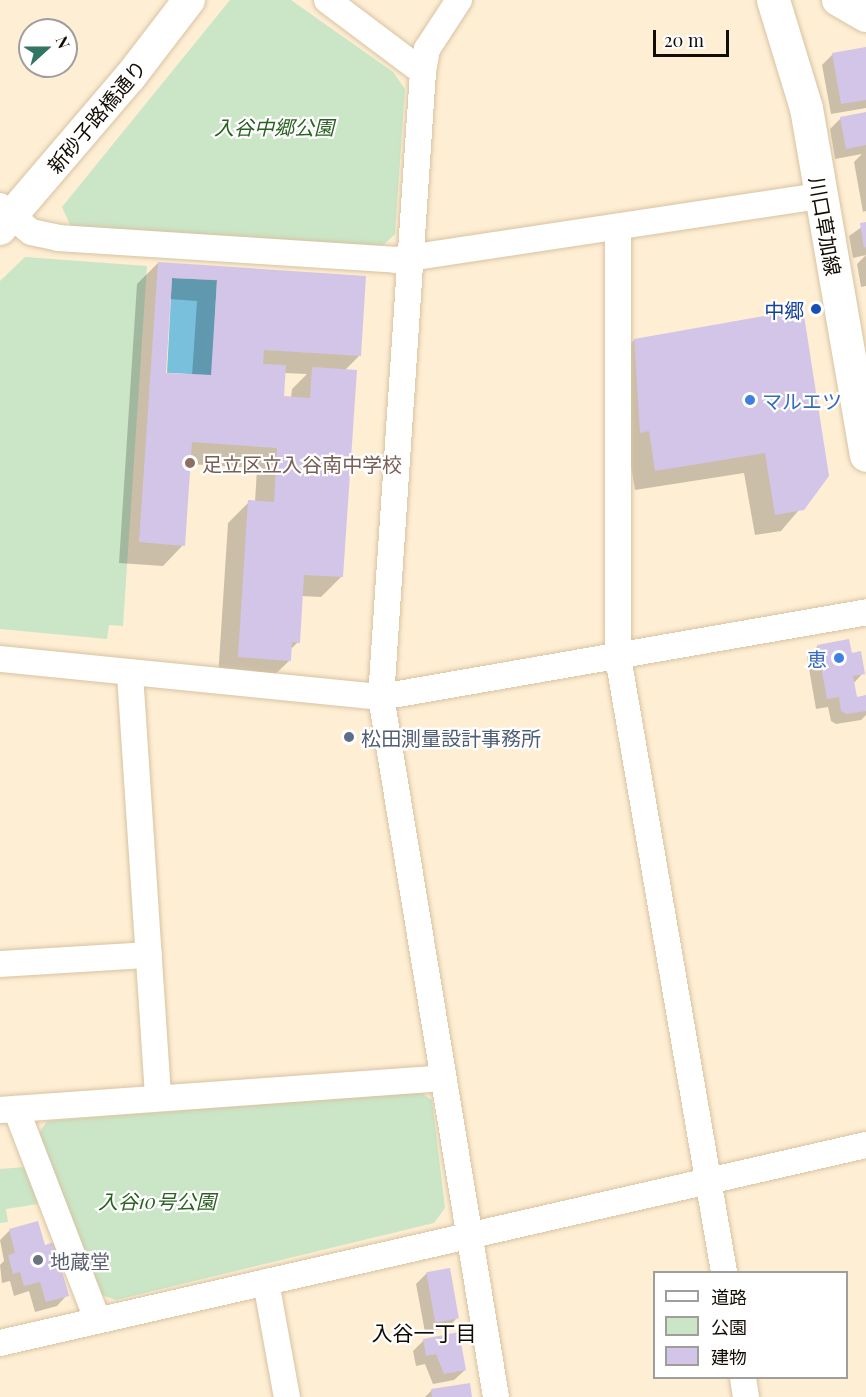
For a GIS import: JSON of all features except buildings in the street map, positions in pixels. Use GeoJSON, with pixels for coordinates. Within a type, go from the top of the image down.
{"type":"FeatureCollection","features":[{"type":"Feature","properties":{"kind":"main road","name":"川口草加線"},"geometry":{"type":"LineString","coordinates":[[773,0],[806,108],[820,196],[863,418],[866,456]]}},
{"type":"Feature","properties":{"kind":"street","name":"新砂子路橋通り"},"geometry":{"type":"LineString","coordinates":[[4,217],[189,0]]}},
{"type":"Feature","properties":{"kind":"street"},"geometry":{"type":"LineString","coordinates":[[327,0],[423,72]]}},
{"type":"Feature","properties":{"kind":"street"},"geometry":{"type":"LineString","coordinates":[[459,0],[427,49],[423,72],[381,697],[467,1236],[496,1397]]}},
{"type":"Feature","properties":{"kind":"street"},"geometry":{"type":"LineString","coordinates":[[838,0],[866,16]]}},
{"type":"Feature","properties":{"kind":"street"},"geometry":{"type":"LineString","coordinates":[[4,217],[31,232],[59,238],[409,260],[820,196]]}},
{"type":"Feature","properties":{"kind":"street"},"geometry":{"type":"LineString","coordinates":[[618,228],[618,657],[724,1271]]}},
{"type":"Feature","properties":{"kind":"street"},"geometry":{"type":"LineString","coordinates":[[0,659],[130,674],[381,697],[866,612]]}},
{"type":"Feature","properties":{"kind":"street"},"geometry":{"type":"LineString","coordinates":[[130,674],[158,1097]]}},
{"type":"Feature","properties":{"kind":"street"},"geometry":{"type":"LineString","coordinates":[[0,964],[149,955]]}},
{"type":"Feature","properties":{"kind":"street"},"geometry":{"type":"LineString","coordinates":[[97,1320],[8,1109],[442,1078]]}},
{"type":"Feature","properties":{"kind":"street"},"geometry":{"type":"LineString","coordinates":[[0,1343],[866,1145]]}},
{"type":"Feature","properties":{"kind":"street"},"geometry":{"type":"LineString","coordinates":[[266,1282],[287,1397]]}},
{"type":"Feature","properties":{"kind":"street"},"geometry":{"type":"LineString","coordinates":[[743,1379],[746,1397]]}},
{"type":"Feature","properties":{"kind":"green space","name":"入谷中郷公園"},"geometry":{"type":"Polygon","coordinates":[[[230,0],[291,0],[393,72],[405,89],[395,234],[380,248],[71,227],[62,207],[230,0]]]}},
{"type":"Feature","properties":{"kind":"green space"},"geometry":{"type":"Polygon","coordinates":[[[25,257],[147,266],[123,626],[109,625],[107,639],[0,629],[0,281],[25,257]]]}},
{"type":"Feature","properties":{"kind":"green space","name":"入谷10号公園"},"geometry":{"type":"Polygon","coordinates":[[[420,1092],[432,1100],[445,1208],[434,1223],[116,1300],[99,1294],[36,1138],[47,1121],[420,1092]]]}},
{"type":"Feature","properties":{"kind":"green space"},"geometry":{"type":"Polygon","coordinates":[[[24,1167],[38,1204],[6,1209],[8,1222],[0,1223],[0,1169],[24,1167]]]}},
{"type":"Feature","properties":{"kind":"water"},"geometry":{"type":"Polygon","coordinates":[[[172,278],[217,280],[212,375],[167,373],[172,278]]]}},
{"type":"Feature","properties":{"kind":"place","name":"中郷"},"geometry":{"type":"Point","coordinates":[816,309]}},
{"type":"Feature","properties":{"kind":"place","name":"マルエツ"},"geometry":{"type":"Point","coordinates":[750,400]}},
{"type":"Feature","properties":{"kind":"place","name":"足立区立入谷南中学校"},"geometry":{"type":"Point","coordinates":[190,463]}},
{"type":"Feature","properties":{"kind":"place","name":"恵"},"geometry":{"type":"Point","coordinates":[839,658]}},
{"type":"Feature","properties":{"kind":"place","name":"松田測量設計事務所"},"geometry":{"type":"Point","coordinates":[349,737]}},
{"type":"Feature","properties":{"kind":"place","name":"地蔵堂"},"geometry":{"type":"Point","coordinates":[38,1260]}},
{"type":"Feature","properties":{"kind":"district","name":"入谷一丁目"},"geometry":{"type":"Point","coordinates":[424,1332]}}]}
